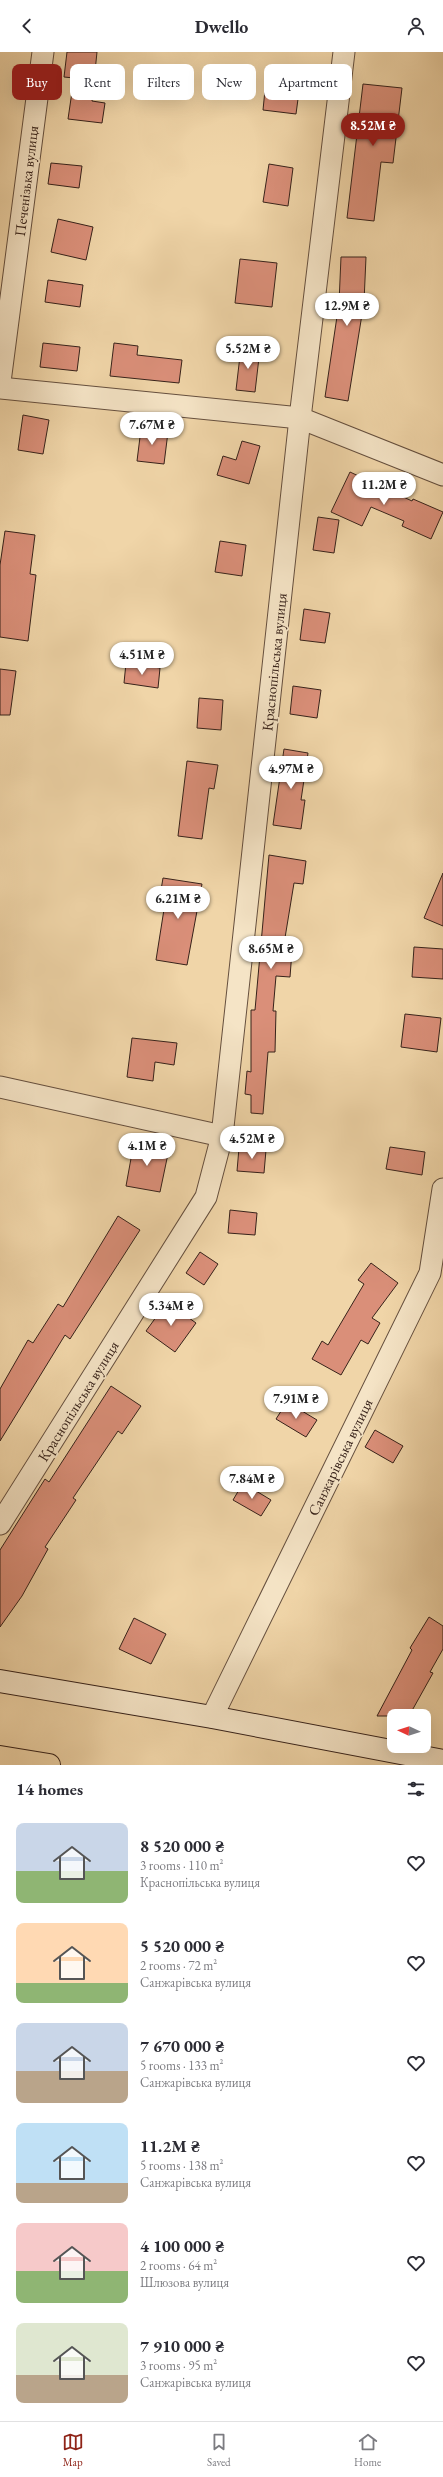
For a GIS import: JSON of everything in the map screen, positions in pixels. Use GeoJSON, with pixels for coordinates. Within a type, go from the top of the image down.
{"type":"FeatureCollection","features":[{"type":"Feature","properties":{"kind":"main road"},"geometry":{"type":"LineString","coordinates":[[0,1757],[49,1765]]}},
{"type":"Feature","properties":{"kind":"street","name":"Печенізька вулиця"},"geometry":{"type":"LineString","coordinates":[[0,382],[43,52]]}},
{"type":"Feature","properties":{"kind":"street","name":"Краснопільська вулиця"},"geometry":{"type":"LineString","coordinates":[[0,1524],[206,1197],[222,1136],[300,418],[344,52]]}},
{"type":"Feature","properties":{"kind":"street"},"geometry":{"type":"LineString","coordinates":[[0,388],[300,418],[443,475]]}},
{"type":"Feature","properties":{"kind":"street"},"geometry":{"type":"LineString","coordinates":[[0,1087],[222,1136]]}},
{"type":"Feature","properties":{"kind":"street","name":"Санжарівська вулиця"},"geometry":{"type":"LineString","coordinates":[[212,1718],[430,1273],[443,1189]]}},
{"type":"Feature","properties":{"kind":"street"},"geometry":{"type":"LineString","coordinates":[[0,1681],[212,1718],[443,1761]]}},
{"type":"Feature","properties":{"kind":"building"},"geometry":{"type":"Polygon","coordinates":[[[67,52],[97,52],[96,64],[70,64],[70,78],[64,77],[67,52]]]}},
{"type":"Feature","properties":{"kind":"building"},"geometry":{"type":"Polygon","coordinates":[[[363,84],[402,88],[393,163],[381,162],[374,221],[347,218],[363,84]]]}},
{"type":"Feature","properties":{"kind":"building"},"geometry":{"type":"Polygon","coordinates":[[[71,100],[92,100],[105,103],[102,123],[68,119],[71,100]]]}},
{"type":"Feature","properties":{"kind":"building"},"geometry":{"type":"Polygon","coordinates":[[[264,100],[298,100],[296,114],[263,110],[264,100]]]}},
{"type":"Feature","properties":{"kind":"building"},"geometry":{"type":"Polygon","coordinates":[[[51,163],[82,166],[79,188],[48,184],[51,163]]]}},
{"type":"Feature","properties":{"kind":"building"},"geometry":{"type":"Polygon","coordinates":[[[269,164],[293,168],[288,206],[263,202],[269,164]]]}},
{"type":"Feature","properties":{"kind":"building"},"geometry":{"type":"Polygon","coordinates":[[[58,219],[93,227],[86,260],[51,252],[58,219]]]}},
{"type":"Feature","properties":{"kind":"building"},"geometry":{"type":"Polygon","coordinates":[[[341,257],[366,257],[364,302],[348,401],[325,397],[339,303],[341,257]]]}},
{"type":"Feature","properties":{"kind":"building"},"geometry":{"type":"Polygon","coordinates":[[[240,259],[277,263],[272,307],[235,303],[240,259]]]}},
{"type":"Feature","properties":{"kind":"building"},"geometry":{"type":"Polygon","coordinates":[[[48,280],[83,285],[80,307],[45,302],[48,280]]]}},
{"type":"Feature","properties":{"kind":"building"},"geometry":{"type":"Polygon","coordinates":[[[43,343],[80,347],[77,371],[40,367],[43,343]]]}},
{"type":"Feature","properties":{"kind":"building"},"geometry":{"type":"Polygon","coordinates":[[[114,343],[138,346],[137,355],[182,360],[179,383],[110,376],[114,343]]]}},
{"type":"Feature","properties":{"kind":"building"},"geometry":{"type":"Polygon","coordinates":[[[241,347],[260,349],[255,392],[236,390],[241,347]]]}},
{"type":"Feature","properties":{"kind":"building"},"geometry":{"type":"Polygon","coordinates":[[[23,415],[49,420],[43,454],[18,450],[23,415]]]}},
{"type":"Feature","properties":{"kind":"building"},"geometry":{"type":"Polygon","coordinates":[[[141,429],[168,432],[164,464],[137,461],[141,429]]]}},
{"type":"Feature","properties":{"kind":"building"},"geometry":{"type":"Polygon","coordinates":[[[242,441],[260,446],[249,484],[217,475],[223,456],[236,460],[242,441]]]}},
{"type":"Feature","properties":{"kind":"building"},"geometry":{"type":"Polygon","coordinates":[[[350,472],[412,501],[413,499],[443,512],[431,539],[402,526],[404,521],[371,507],[362,526],[331,512],[350,472]]]}},
{"type":"Feature","properties":{"kind":"building"},"geometry":{"type":"Polygon","coordinates":[[[318,517],[339,520],[334,553],[313,550],[318,517]]]}},
{"type":"Feature","properties":{"kind":"building"},"geometry":{"type":"Polygon","coordinates":[[[5,531],[35,535],[30,574],[36,575],[28,641],[0,637],[0,565],[5,531]]]}},
{"type":"Feature","properties":{"kind":"building"},"geometry":{"type":"Polygon","coordinates":[[[220,541],[246,545],[242,576],[215,572],[220,541]]]}},
{"type":"Feature","properties":{"kind":"building"},"geometry":{"type":"Polygon","coordinates":[[[304,609],[330,613],[325,643],[300,640],[304,609]]]}},
{"type":"Feature","properties":{"kind":"building"},"geometry":{"type":"Polygon","coordinates":[[[126,663],[160,668],[158,688],[124,683],[126,663]]]}},
{"type":"Feature","properties":{"kind":"building"},"geometry":{"type":"Polygon","coordinates":[[[0,669],[16,671],[10,715],[0,715],[0,669]]]}},
{"type":"Feature","properties":{"kind":"building"},"geometry":{"type":"Polygon","coordinates":[[[293,686],[321,690],[317,718],[290,714],[293,686]]]}},
{"type":"Feature","properties":{"kind":"building"},"geometry":{"type":"Polygon","coordinates":[[[199,698],[223,700],[221,730],[197,728],[199,698]]]}},
{"type":"Feature","properties":{"kind":"building"},"geometry":{"type":"Polygon","coordinates":[[[284,749],[308,753],[301,800],[305,800],[301,829],[273,825],[284,749]]]}},
{"type":"Feature","properties":{"kind":"building"},"geometry":{"type":"Polygon","coordinates":[[[187,761],[218,765],[214,789],[209,788],[202,839],[178,836],[187,761]]]}},
{"type":"Feature","properties":{"kind":"building"},"geometry":{"type":"Polygon","coordinates":[[[269,855],[306,861],[303,884],[294,883],[283,950],[292,951],[290,977],[276,976],[273,1011],[276,1011],[275,1052],[268,1052],[263,1114],[251,1113],[251,1095],[245,1094],[247,1071],[251,1072],[251,1010],[255,1010],[269,855]]]}},
{"type":"Feature","properties":{"kind":"building"},"geometry":{"type":"Polygon","coordinates":[[[443,873],[443,926],[424,918],[443,873]]]}},
{"type":"Feature","properties":{"kind":"building"},"geometry":{"type":"Polygon","coordinates":[[[163,878],[202,884],[187,965],[156,960],[165,903],[159,902],[163,878]]]}},
{"type":"Feature","properties":{"kind":"building"},"geometry":{"type":"Polygon","coordinates":[[[414,947],[443,949],[443,979],[412,977],[414,947]]]}},
{"type":"Feature","properties":{"kind":"building"},"geometry":{"type":"Polygon","coordinates":[[[405,1014],[441,1018],[437,1052],[401,1047],[405,1014]]]}},
{"type":"Feature","properties":{"kind":"building"},"geometry":{"type":"Polygon","coordinates":[[[132,1038],[177,1043],[174,1065],[155,1062],[153,1081],[127,1077],[132,1038]]]}},
{"type":"Feature","properties":{"kind":"building"},"geometry":{"type":"Polygon","coordinates":[[[134,1142],[169,1149],[160,1192],[126,1186],[134,1142]]]}},
{"type":"Feature","properties":{"kind":"building"},"geometry":{"type":"Polygon","coordinates":[[[390,1147],[425,1152],[422,1175],[386,1169],[390,1147]]]}},
{"type":"Feature","properties":{"kind":"building"},"geometry":{"type":"Polygon","coordinates":[[[239,1148],[266,1150],[264,1173],[237,1171],[239,1148]]]}},
{"type":"Feature","properties":{"kind":"building"},"geometry":{"type":"Polygon","coordinates":[[[230,1210],[257,1213],[255,1235],[228,1233],[230,1210]]]}},
{"type":"Feature","properties":{"kind":"building"},"geometry":{"type":"Polygon","coordinates":[[[118,1216],[140,1230],[70,1339],[65,1335],[0,1441],[0,1389],[28,1340],[33,1343],[58,1304],[63,1307],[118,1216]]]}},
{"type":"Feature","properties":{"kind":"building"},"geometry":{"type":"Polygon","coordinates":[[[200,1252],[218,1264],[204,1285],[186,1273],[200,1252]]]}},
{"type":"Feature","properties":{"kind":"building"},"geometry":{"type":"Polygon","coordinates":[[[371,1263],[398,1283],[372,1318],[380,1323],[368,1344],[361,1340],[341,1375],[312,1359],[322,1341],[328,1345],[364,1284],[358,1280],[371,1263]]]}},
{"type":"Feature","properties":{"kind":"building"},"geometry":{"type":"Polygon","coordinates":[[[167,1302],[196,1323],[175,1352],[146,1331],[167,1302]]]}},
{"type":"Feature","properties":{"kind":"building"},"geometry":{"type":"Polygon","coordinates":[[[111,1386],[141,1406],[122,1434],[118,1431],[73,1498],[76,1500],[45,1547],[48,1549],[22,1596],[0,1627],[0,1550],[45,1479],[49,1482],[111,1386]]]}},
{"type":"Feature","properties":{"kind":"building"},"geometry":{"type":"Polygon","coordinates":[[[287,1402],[317,1420],[306,1437],[276,1419],[287,1402]]]}},
{"type":"Feature","properties":{"kind":"building"},"geometry":{"type":"Polygon","coordinates":[[[375,1430],[403,1446],[393,1463],[365,1447],[375,1430]]]}},
{"type":"Feature","properties":{"kind":"building"},"geometry":{"type":"Polygon","coordinates":[[[243,1483],[271,1500],[261,1516],[233,1500],[243,1483]]]}},
{"type":"Feature","properties":{"kind":"building"},"geometry":{"type":"Polygon","coordinates":[[[429,1617],[443,1626],[443,1649],[430,1672],[433,1673],[413,1709],[387,1709],[387,1716],[377,1716],[412,1650],[410,1648],[429,1617]]]}},
{"type":"Feature","properties":{"kind":"building"},"geometry":{"type":"Polygon","coordinates":[[[134,1618],[166,1634],[151,1664],[119,1649],[134,1618]]]}}]}
